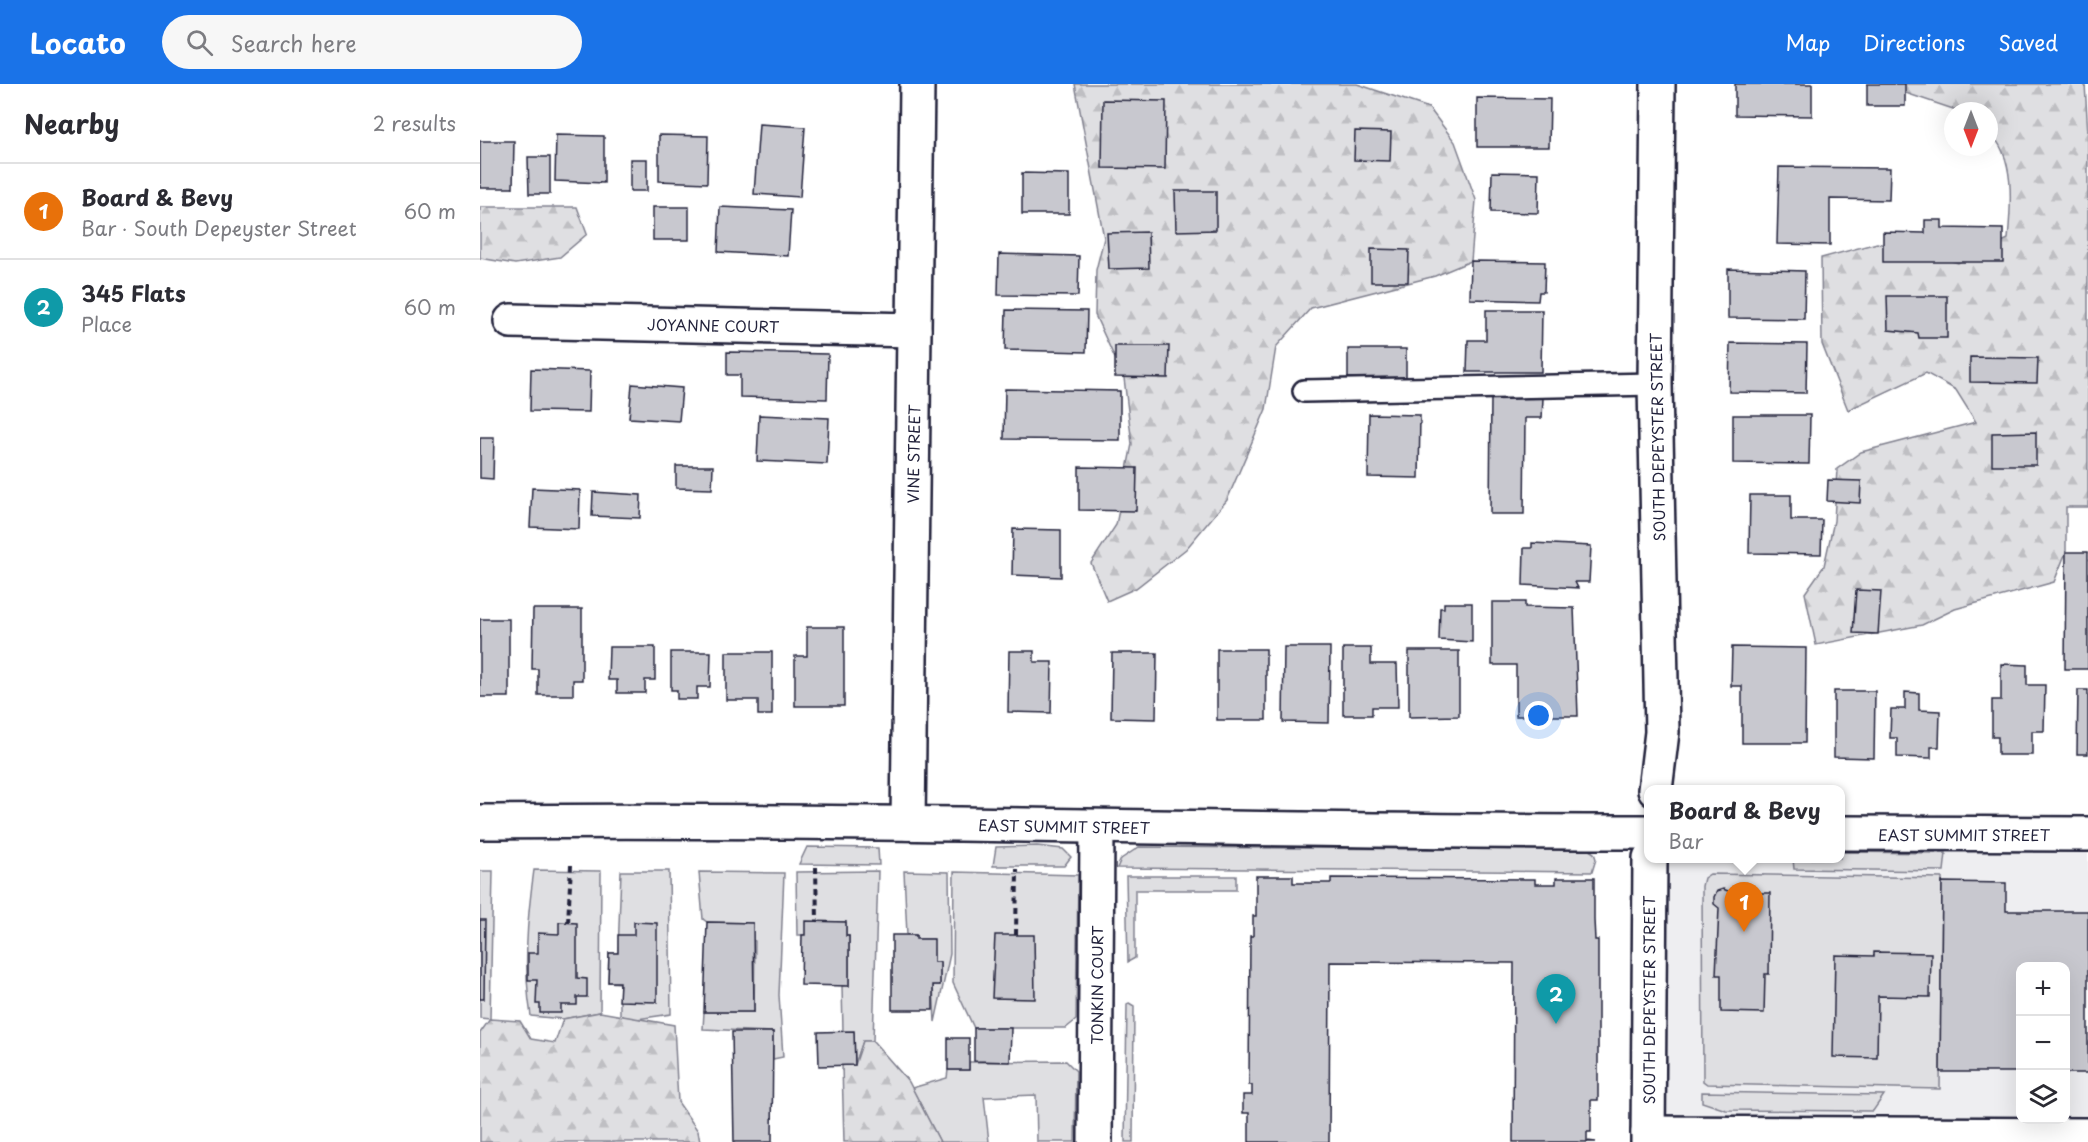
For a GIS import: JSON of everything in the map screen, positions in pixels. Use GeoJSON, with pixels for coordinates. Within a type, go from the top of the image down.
{"type":"FeatureCollection","features":[{"type":"Feature","properties":{"kind":"street","name":"VINE STREET"},"geometry":{"type":"LineString","coordinates":[[908,823],[917,84]]}},
{"type":"Feature","properties":{"kind":"street","name":"SOUTH DEPEYSTER STREET"},"geometry":{"type":"LineString","coordinates":[[1655,785],[1662,732],[1655,384],[1658,84]]}},
{"type":"Feature","properties":{"kind":"street","name":"JOYANNE COURT"},"geometry":{"type":"LineString","coordinates":[[511,321],[914,330]]}},
{"type":"Feature","properties":{"kind":"street","name":"EAST SUMMIT STREET"},"geometry":{"type":"LineString","coordinates":[[480,822],[908,823],[1097,828],[1644,832]]}},
{"type":"Feature","properties":{"kind":"street","name":"TONKIN COURT"},"geometry":{"type":"LineString","coordinates":[[1095,1142],[1097,828]]}},
{"type":"Feature","properties":{"kind":"street","name":"EAST SUMMIT STREET"},"geometry":{"type":"LineString","coordinates":[[1845,833],[2088,834]]}},
{"type":"Feature","properties":{"kind":"street","name":"SOUTH DEPEYSTER STREET"},"geometry":{"type":"LineString","coordinates":[[1647,1138],[1650,863]]}},
{"type":"Feature","properties":{"kind":"street"},"geometry":{"type":"LineString","coordinates":[[1647,1138],[2088,1136]]}},
{"type":"Feature","properties":{"kind":"lane"},"geometry":{"type":"LineString","coordinates":[[1304,391],[1655,384]]}},
{"type":"Feature","properties":{"kind":"path"},"geometry":{"type":"LineString","coordinates":[[568,923],[571,865]]}},
{"type":"Feature","properties":{"kind":"path"},"geometry":{"type":"LineString","coordinates":[[816,867],[816,922]]}},
{"type":"Feature","properties":{"kind":"path"},"geometry":{"type":"LineString","coordinates":[[1016,935],[1017,869]]}},
{"type":"Feature","properties":{"kind":"shaded area"},"geometry":{"type":"Polygon","coordinates":[[[1845,833],[2088,834],[2088,1142],[1648,1142],[1650,863],[1845,863],[1845,833]]]}},
{"type":"Feature","properties":{"kind":"green space"},"geometry":{"type":"Polygon","coordinates":[[[1075,84],[1357,84],[1429,108],[1455,142],[1476,200],[1471,261],[1435,276],[1311,308],[1276,347],[1266,409],[1227,500],[1186,549],[1136,588],[1107,601],[1091,563],[1116,525],[1132,444],[1124,378],[1095,315],[1096,270],[1104,238],[1075,84]]]}},
{"type":"Feature","properties":{"kind":"green space"},"geometry":{"type":"Polygon","coordinates":[[[1879,84],[2085,84],[2088,134],[2088,507],[2066,507],[2066,552],[2054,582],[1955,609],[1922,625],[1816,645],[1805,593],[1824,566],[1834,521],[1837,469],[1861,452],[1976,422],[1956,390],[1926,373],[1848,410],[1822,344],[1821,258],[1877,243],[1958,263],[2008,239],[2010,182],[2004,154],[1998,142],[1998,102],[1944,102],[1944,106],[1879,84]]]}},
{"type":"Feature","properties":{"kind":"green space"},"geometry":{"type":"Polygon","coordinates":[[[480,207],[577,207],[587,234],[560,257],[515,264],[480,258],[480,207]]]}},
{"type":"Feature","properties":{"kind":"green space"},"geometry":{"type":"Polygon","coordinates":[[[1037,846],[1063,849],[1071,857],[1064,866],[993,866],[996,847],[1037,846]]]}},
{"type":"Feature","properties":{"kind":"green space"},"geometry":{"type":"Polygon","coordinates":[[[807,847],[878,848],[879,865],[799,864],[807,847]]]}},
{"type":"Feature","properties":{"kind":"green space"},"geometry":{"type":"Polygon","coordinates":[[[1139,847],[1589,850],[1594,853],[1596,859],[1592,872],[1117,868],[1121,859],[1139,847]]]}},
{"type":"Feature","properties":{"kind":"green space"},"geometry":{"type":"Polygon","coordinates":[[[1845,852],[1946,853],[1944,871],[1794,869],[1793,863],[1845,863],[1845,852]]]}},
{"type":"Feature","properties":{"kind":"green space"},"geometry":{"type":"Polygon","coordinates":[[[534,870],[601,871],[600,1012],[563,1019],[531,1016],[527,979],[527,943],[534,870]]]}},
{"type":"Feature","properties":{"kind":"green space"},"geometry":{"type":"Polygon","coordinates":[[[480,871],[493,871],[490,1019],[480,1018],[480,871]]]}},
{"type":"Feature","properties":{"kind":"green space"},"geometry":{"type":"Polygon","coordinates":[[[621,871],[669,871],[671,1014],[637,1019],[620,1016],[620,983],[608,982],[609,953],[618,953],[621,871]]]}},
{"type":"Feature","properties":{"kind":"green space"},"geometry":{"type":"Polygon","coordinates":[[[878,871],[873,1041],[863,1041],[855,1065],[854,1032],[843,1031],[842,986],[849,985],[849,936],[846,936],[846,922],[817,922],[805,935],[797,935],[796,872],[878,871]]]}},
{"type":"Feature","properties":{"kind":"green space"},"geometry":{"type":"Polygon","coordinates":[[[904,871],[949,872],[950,954],[935,1022],[933,985],[940,985],[940,962],[934,962],[933,939],[916,939],[916,935],[907,935],[904,871]]]}},
{"type":"Feature","properties":{"kind":"green space"},"geometry":{"type":"Polygon","coordinates":[[[699,872],[784,873],[779,995],[783,1057],[773,1059],[773,1032],[703,1029],[704,1012],[754,1012],[755,941],[752,940],[752,923],[707,922],[703,919],[699,872]]]}},
{"type":"Feature","properties":{"kind":"green space"},"geometry":{"type":"Polygon","coordinates":[[[954,872],[1078,875],[1076,1020],[1066,1028],[974,1028],[953,983],[954,872]]]}},
{"type":"Feature","properties":{"kind":"green space"},"geometry":{"type":"Polygon","coordinates":[[[1710,874],[1942,878],[1940,1089],[1707,1084],[1703,1081],[1702,886],[1704,878],[1710,874]]]}},
{"type":"Feature","properties":{"kind":"green space"},"geometry":{"type":"Polygon","coordinates":[[[1126,876],[1236,876],[1236,890],[1135,890],[1135,958],[1128,962],[1126,876]]]}},
{"type":"Feature","properties":{"kind":"green space"},"geometry":{"type":"Polygon","coordinates":[[[1127,1004],[1134,1006],[1133,1142],[1125,1142],[1127,1004]]]}},
{"type":"Feature","properties":{"kind":"green space"},"geometry":{"type":"Polygon","coordinates":[[[600,1012],[674,1025],[678,1102],[698,1131],[700,1142],[480,1142],[480,1033],[490,1019],[520,1021],[531,1039],[555,1043],[563,1019],[600,1012]]]}},
{"type":"Feature","properties":{"kind":"green space"},"geometry":{"type":"Polygon","coordinates":[[[863,1041],[873,1041],[909,1082],[940,1142],[844,1142],[842,1065],[855,1065],[863,1041]]]}},
{"type":"Feature","properties":{"kind":"green space"},"geometry":{"type":"Polygon","coordinates":[[[1066,1061],[1076,1071],[1075,1142],[1037,1142],[1036,1095],[984,1097],[989,1142],[940,1142],[912,1088],[947,1078],[948,1070],[969,1070],[969,1062],[1066,1061]]]}},
{"type":"Feature","properties":{"kind":"green space"},"geometry":{"type":"Polygon","coordinates":[[[1702,1092],[1884,1095],[1873,1111],[1726,1110],[1702,1102],[1702,1092]]]}},
{"type":"Feature","properties":{"kind":"building"},"geometry":{"type":"Polygon","coordinates":[[[1735,84],[1812,84],[1812,116],[1735,115],[1735,84]]]}},
{"type":"Feature","properties":{"kind":"building"},"geometry":{"type":"Polygon","coordinates":[[[1867,84],[1905,84],[1905,106],[1867,106],[1867,84]]]}},
{"type":"Feature","properties":{"kind":"building"},"geometry":{"type":"Polygon","coordinates":[[[1477,98],[1550,99],[1549,147],[1477,147],[1477,98]]]}},
{"type":"Feature","properties":{"kind":"building"},"geometry":{"type":"Polygon","coordinates":[[[1103,100],[1166,101],[1165,169],[1102,168],[1103,100]]]}},
{"type":"Feature","properties":{"kind":"building"},"geometry":{"type":"Polygon","coordinates":[[[759,124],[805,127],[800,197],[754,194],[759,124]]]}},
{"type":"Feature","properties":{"kind":"building"},"geometry":{"type":"Polygon","coordinates":[[[1355,131],[1391,132],[1390,161],[1354,160],[1355,131]]]}},
{"type":"Feature","properties":{"kind":"building"},"geometry":{"type":"Polygon","coordinates":[[[556,135],[604,136],[604,183],[555,181],[556,135]]]}},
{"type":"Feature","properties":{"kind":"building"},"geometry":{"type":"Polygon","coordinates":[[[659,135],[708,136],[707,183],[659,181],[659,135]]]}},
{"type":"Feature","properties":{"kind":"building"},"geometry":{"type":"Polygon","coordinates":[[[480,141],[514,141],[513,188],[480,188],[480,141]]]}},
{"type":"Feature","properties":{"kind":"building"},"geometry":{"type":"Polygon","coordinates":[[[528,157],[550,157],[550,194],[529,194],[528,157]]]}},
{"type":"Feature","properties":{"kind":"building"},"geometry":{"type":"Polygon","coordinates":[[[630,159],[647,159],[647,191],[630,191],[630,159]]]}},
{"type":"Feature","properties":{"kind":"building"},"geometry":{"type":"Polygon","coordinates":[[[1779,167],[1890,168],[1889,200],[1830,199],[1830,245],[1777,244],[1779,167]]]}},
{"type":"Feature","properties":{"kind":"building"},"geometry":{"type":"Polygon","coordinates":[[[1492,172],[1539,173],[1538,213],[1491,212],[1492,172]]]}},
{"type":"Feature","properties":{"kind":"building"},"geometry":{"type":"Polygon","coordinates":[[[1022,173],[1069,174],[1069,214],[1022,214],[1022,173]]]}},
{"type":"Feature","properties":{"kind":"building"},"geometry":{"type":"Polygon","coordinates":[[[1175,191],[1216,191],[1216,230],[1176,231],[1175,191]]]}},
{"type":"Feature","properties":{"kind":"building"},"geometry":{"type":"Polygon","coordinates":[[[653,207],[689,207],[689,240],[653,240],[653,207]]]}},
{"type":"Feature","properties":{"kind":"building"},"geometry":{"type":"Polygon","coordinates":[[[720,207],[791,210],[788,256],[718,252],[720,207]]]}},
{"type":"Feature","properties":{"kind":"building"},"geometry":{"type":"Polygon","coordinates":[[[1925,220],[1942,220],[1942,228],[2003,229],[2003,262],[1883,262],[1883,232],[1925,233],[1925,220]]]}},
{"type":"Feature","properties":{"kind":"building"},"geometry":{"type":"Polygon","coordinates":[[[1148,232],[1149,268],[1109,269],[1107,233],[1148,232]]]}},
{"type":"Feature","properties":{"kind":"building"},"geometry":{"type":"Polygon","coordinates":[[[1371,249],[1409,250],[1408,282],[1371,282],[1371,249]]]}},
{"type":"Feature","properties":{"kind":"building"},"geometry":{"type":"Polygon","coordinates":[[[999,254],[1079,256],[1078,296],[998,295],[999,254]]]}},
{"type":"Feature","properties":{"kind":"building"},"geometry":{"type":"Polygon","coordinates":[[[1471,261],[1545,262],[1544,292],[1539,292],[1538,301],[1470,299],[1471,261]]]}},
{"type":"Feature","properties":{"kind":"building"},"geometry":{"type":"Polygon","coordinates":[[[1728,269],[1805,271],[1804,319],[1728,318],[1728,269]]]}},
{"type":"Feature","properties":{"kind":"building"},"geometry":{"type":"Polygon","coordinates":[[[1887,296],[1947,296],[1947,338],[1919,338],[1918,333],[1888,330],[1887,296]]]}},
{"type":"Feature","properties":{"kind":"building"},"geometry":{"type":"Polygon","coordinates":[[[1006,310],[1087,311],[1086,352],[1005,350],[1006,310]]]}},
{"type":"Feature","properties":{"kind":"building"},"geometry":{"type":"Polygon","coordinates":[[[1486,310],[1542,310],[1541,372],[1467,372],[1468,340],[1486,340],[1486,310]]]}},
{"type":"Feature","properties":{"kind":"building"},"geometry":{"type":"Polygon","coordinates":[[[1730,343],[1807,344],[1806,393],[1729,392],[1730,343]]]}},
{"type":"Feature","properties":{"kind":"building"},"geometry":{"type":"Polygon","coordinates":[[[1115,346],[1169,346],[1168,378],[1115,377],[1115,346]]]}},
{"type":"Feature","properties":{"kind":"building"},"geometry":{"type":"Polygon","coordinates":[[[1348,349],[1406,349],[1406,378],[1348,378],[1348,349]]]}},
{"type":"Feature","properties":{"kind":"building"},"geometry":{"type":"Polygon","coordinates":[[[727,352],[828,354],[827,399],[740,397],[740,375],[727,375],[727,352]]]}},
{"type":"Feature","properties":{"kind":"building"},"geometry":{"type":"Polygon","coordinates":[[[1970,357],[2038,358],[2037,383],[1970,382],[1970,357]]]}},
{"type":"Feature","properties":{"kind":"building"},"geometry":{"type":"Polygon","coordinates":[[[531,369],[590,371],[589,412],[530,411],[531,369]]]}},
{"type":"Feature","properties":{"kind":"building"},"geometry":{"type":"Polygon","coordinates":[[[632,384],[682,388],[679,421],[629,418],[632,384]]]}},
{"type":"Feature","properties":{"kind":"building"},"geometry":{"type":"Polygon","coordinates":[[[1005,389],[1120,391],[1120,440],[1004,439],[1005,389]]]}},
{"type":"Feature","properties":{"kind":"building"},"geometry":{"type":"Polygon","coordinates":[[[1491,397],[1543,398],[1542,418],[1525,418],[1524,514],[1490,514],[1491,397]]]}},
{"type":"Feature","properties":{"kind":"building"},"geometry":{"type":"Polygon","coordinates":[[[1369,414],[1420,415],[1419,478],[1368,477],[1369,414]]]}},
{"type":"Feature","properties":{"kind":"building"},"geometry":{"type":"Polygon","coordinates":[[[759,415],[829,418],[827,464],[757,461],[759,415]]]}},
{"type":"Feature","properties":{"kind":"building"},"geometry":{"type":"Polygon","coordinates":[[[1733,415],[1810,415],[1809,464],[1733,463],[1733,415]]]}},
{"type":"Feature","properties":{"kind":"building"},"geometry":{"type":"Polygon","coordinates":[[[2036,432],[2036,465],[1992,465],[1992,433],[2036,432]]]}},
{"type":"Feature","properties":{"kind":"building"},"geometry":{"type":"Polygon","coordinates":[[[480,438],[494,438],[493,479],[480,478],[480,438]]]}},
{"type":"Feature","properties":{"kind":"building"},"geometry":{"type":"Polygon","coordinates":[[[676,466],[713,466],[712,489],[676,488],[676,466]]]}},
{"type":"Feature","properties":{"kind":"building"},"geometry":{"type":"Polygon","coordinates":[[[1079,467],[1137,468],[1136,511],[1079,510],[1079,467]]]}},
{"type":"Feature","properties":{"kind":"building"},"geometry":{"type":"Polygon","coordinates":[[[1828,480],[1861,481],[1860,503],[1827,501],[1828,480]]]}},
{"type":"Feature","properties":{"kind":"building"},"geometry":{"type":"Polygon","coordinates":[[[532,488],[580,490],[579,529],[530,527],[532,488]]]}},
{"type":"Feature","properties":{"kind":"building"},"geometry":{"type":"Polygon","coordinates":[[[593,492],[641,495],[640,518],[592,516],[593,492]]]}},
{"type":"Feature","properties":{"kind":"building"},"geometry":{"type":"Polygon","coordinates":[[[1750,495],[1791,495],[1791,520],[1822,520],[1821,554],[1749,553],[1750,495]]]}},
{"type":"Feature","properties":{"kind":"building"},"geometry":{"type":"Polygon","coordinates":[[[1013,529],[1061,530],[1061,577],[1012,575],[1013,529]]]}},
{"type":"Feature","properties":{"kind":"building"},"geometry":{"type":"Polygon","coordinates":[[[1532,543],[1591,546],[1589,582],[1575,582],[1578,588],[1523,585],[1524,548],[1532,548],[1532,543]]]}},
{"type":"Feature","properties":{"kind":"building"},"geometry":{"type":"Polygon","coordinates":[[[2066,552],[2088,552],[2088,669],[2065,669],[2066,552]]]}},
{"type":"Feature","properties":{"kind":"building"},"geometry":{"type":"Polygon","coordinates":[[[1856,590],[1881,591],[1878,634],[1853,633],[1856,590]]]}},
{"type":"Feature","properties":{"kind":"building"},"geometry":{"type":"Polygon","coordinates":[[[1492,602],[1525,602],[1525,607],[1574,608],[1578,716],[1516,716],[1516,665],[1492,665],[1492,602]]]}},
{"type":"Feature","properties":{"kind":"building"},"geometry":{"type":"Polygon","coordinates":[[[1444,603],[1472,603],[1472,642],[1439,640],[1440,608],[1444,608],[1444,603]]]}},
{"type":"Feature","properties":{"kind":"building"},"geometry":{"type":"Polygon","coordinates":[[[533,609],[582,609],[582,680],[573,680],[573,695],[538,695],[538,669],[532,669],[533,609]]]}},
{"type":"Feature","properties":{"kind":"building"},"geometry":{"type":"Polygon","coordinates":[[[480,619],[509,619],[509,697],[480,697],[480,619]]]}},
{"type":"Feature","properties":{"kind":"building"},"geometry":{"type":"Polygon","coordinates":[[[807,627],[844,627],[844,706],[795,706],[795,656],[807,656],[807,627]]]}},
{"type":"Feature","properties":{"kind":"building"},"geometry":{"type":"Polygon","coordinates":[[[609,647],[655,647],[655,680],[645,680],[645,693],[617,693],[617,680],[608,680],[609,647]]]}},
{"type":"Feature","properties":{"kind":"building"},"geometry":{"type":"Polygon","coordinates":[[[1284,647],[1330,647],[1329,723],[1283,722],[1284,647]]]}},
{"type":"Feature","properties":{"kind":"building"},"geometry":{"type":"Polygon","coordinates":[[[1732,647],[1806,648],[1805,743],[1742,743],[1742,686],[1731,686],[1732,647]]]}},
{"type":"Feature","properties":{"kind":"building"},"geometry":{"type":"Polygon","coordinates":[[[1343,648],[1371,648],[1371,664],[1397,664],[1398,707],[1372,707],[1372,715],[1343,715],[1343,648]]]}},
{"type":"Feature","properties":{"kind":"building"},"geometry":{"type":"Polygon","coordinates":[[[1217,649],[1266,649],[1266,720],[1217,720],[1217,649]]]}},
{"type":"Feature","properties":{"kind":"building"},"geometry":{"type":"Polygon","coordinates":[[[1009,651],[1034,651],[1034,662],[1052,662],[1051,713],[1008,712],[1009,651]]]}},
{"type":"Feature","properties":{"kind":"building"},"geometry":{"type":"Polygon","coordinates":[[[1409,651],[1459,651],[1459,716],[1409,717],[1409,651]]]}},
{"type":"Feature","properties":{"kind":"building"},"geometry":{"type":"Polygon","coordinates":[[[671,652],[711,652],[710,687],[697,687],[697,699],[677,699],[677,690],[671,690],[671,652]]]}},
{"type":"Feature","properties":{"kind":"building"},"geometry":{"type":"Polygon","coordinates":[[[726,652],[772,652],[772,715],[758,715],[758,700],[726,700],[726,652]]]}},
{"type":"Feature","properties":{"kind":"building"},"geometry":{"type":"Polygon","coordinates":[[[1112,653],[1157,653],[1156,719],[1111,718],[1112,653]]]}},
{"type":"Feature","properties":{"kind":"building"},"geometry":{"type":"Polygon","coordinates":[[[2001,664],[2027,665],[2027,685],[2045,685],[2044,731],[2032,731],[2032,755],[1998,755],[1998,737],[1992,737],[1992,700],[2001,700],[2001,664]]]}},
{"type":"Feature","properties":{"kind":"building"},"geometry":{"type":"Polygon","coordinates":[[[2078,690],[2088,690],[2088,754],[2077,754],[2078,690]]]}},
{"type":"Feature","properties":{"kind":"building"},"geometry":{"type":"Polygon","coordinates":[[[1834,691],[1875,691],[1874,758],[1834,757],[1834,691]]]}},
{"type":"Feature","properties":{"kind":"building"},"geometry":{"type":"Polygon","coordinates":[[[1905,692],[1919,693],[1919,710],[1940,711],[1939,747],[1931,747],[1931,758],[1897,757],[1897,738],[1890,738],[1891,709],[1905,709],[1905,692]]]}},
{"type":"Feature","properties":{"kind":"building"},"geometry":{"type":"Polygon","coordinates":[[[1256,876],[1293,876],[1293,883],[1331,883],[1331,878],[1535,879],[1535,884],[1556,884],[1556,878],[1594,878],[1595,940],[1598,940],[1598,1100],[1591,1100],[1591,1132],[1587,1132],[1587,1141],[1596,1142],[1513,1142],[1514,963],[1330,962],[1329,1142],[1249,1142],[1249,1113],[1243,1113],[1243,1095],[1252,1095],[1252,1085],[1249,1085],[1250,936],[1253,936],[1253,916],[1256,916],[1256,876]]]}},
{"type":"Feature","properties":{"kind":"building"},"geometry":{"type":"Polygon","coordinates":[[[1942,882],[2006,883],[2006,911],[2088,911],[2088,1073],[2070,1073],[2070,962],[2016,962],[2016,1072],[1940,1072],[1942,882]]]}},
{"type":"Feature","properties":{"kind":"building"},"geometry":{"type":"Polygon","coordinates":[[[1723,889],[1733,893],[1770,893],[1769,974],[1765,974],[1764,1013],[1721,1012],[1721,975],[1716,975],[1719,908],[1714,904],[1714,897],[1717,891],[1723,889]]]}},
{"type":"Feature","properties":{"kind":"building"},"geometry":{"type":"Polygon","coordinates":[[[480,920],[485,920],[484,999],[480,999],[480,920]]]}},
{"type":"Feature","properties":{"kind":"building"},"geometry":{"type":"Polygon","coordinates":[[[805,921],[846,922],[846,936],[849,936],[849,986],[801,985],[802,935],[805,935],[805,921]]]}},
{"type":"Feature","properties":{"kind":"building"},"geometry":{"type":"Polygon","coordinates":[[[559,922],[577,923],[577,978],[587,979],[587,997],[577,997],[577,1005],[561,1005],[561,1013],[540,1013],[540,1004],[536,1004],[537,980],[528,980],[528,953],[538,953],[538,933],[559,934],[559,922]]]}},
{"type":"Feature","properties":{"kind":"building"},"geometry":{"type":"Polygon","coordinates":[[[634,922],[657,923],[657,1002],[619,1001],[620,982],[608,982],[609,953],[618,953],[618,935],[634,935],[634,922]]]}},
{"type":"Feature","properties":{"kind":"building"},"geometry":{"type":"Polygon","coordinates":[[[707,922],[753,923],[754,1012],[704,1012],[707,922]]]}},
{"type":"Feature","properties":{"kind":"building"},"geometry":{"type":"Polygon","coordinates":[[[892,935],[916,935],[916,939],[934,939],[934,962],[940,962],[940,985],[933,985],[933,1010],[892,1010],[892,935]]]}},
{"type":"Feature","properties":{"kind":"building"},"geometry":{"type":"Polygon","coordinates":[[[995,935],[1034,935],[1035,999],[992,998],[995,935]]]}},
{"type":"Feature","properties":{"kind":"building"},"geometry":{"type":"Polygon","coordinates":[[[1874,952],[1931,953],[1930,997],[1878,996],[1877,1058],[1833,1057],[1835,955],[1874,956],[1874,952]]]}},
{"type":"Feature","properties":{"kind":"building"},"geometry":{"type":"Polygon","coordinates":[[[974,1028],[1011,1028],[1010,1062],[974,1061],[974,1028]]]}},
{"type":"Feature","properties":{"kind":"building"},"geometry":{"type":"Polygon","coordinates":[[[854,1031],[855,1065],[819,1066],[818,1032],[854,1031]]]}},
{"type":"Feature","properties":{"kind":"building"},"geometry":{"type":"Polygon","coordinates":[[[732,1032],[773,1032],[772,1142],[734,1142],[732,1032]]]}},
{"type":"Feature","properties":{"kind":"building"},"geometry":{"type":"Polygon","coordinates":[[[948,1038],[969,1038],[969,1070],[948,1070],[948,1038]]]}},
{"type":"Feature","properties":{"kind":"place","name":"Board & Bevy"},"geometry":{"type":"Point","coordinates":[1744,932]}},
{"type":"Feature","properties":{"kind":"place","name":"345 Flats"},"geometry":{"type":"Point","coordinates":[1556,1024]}}]}
